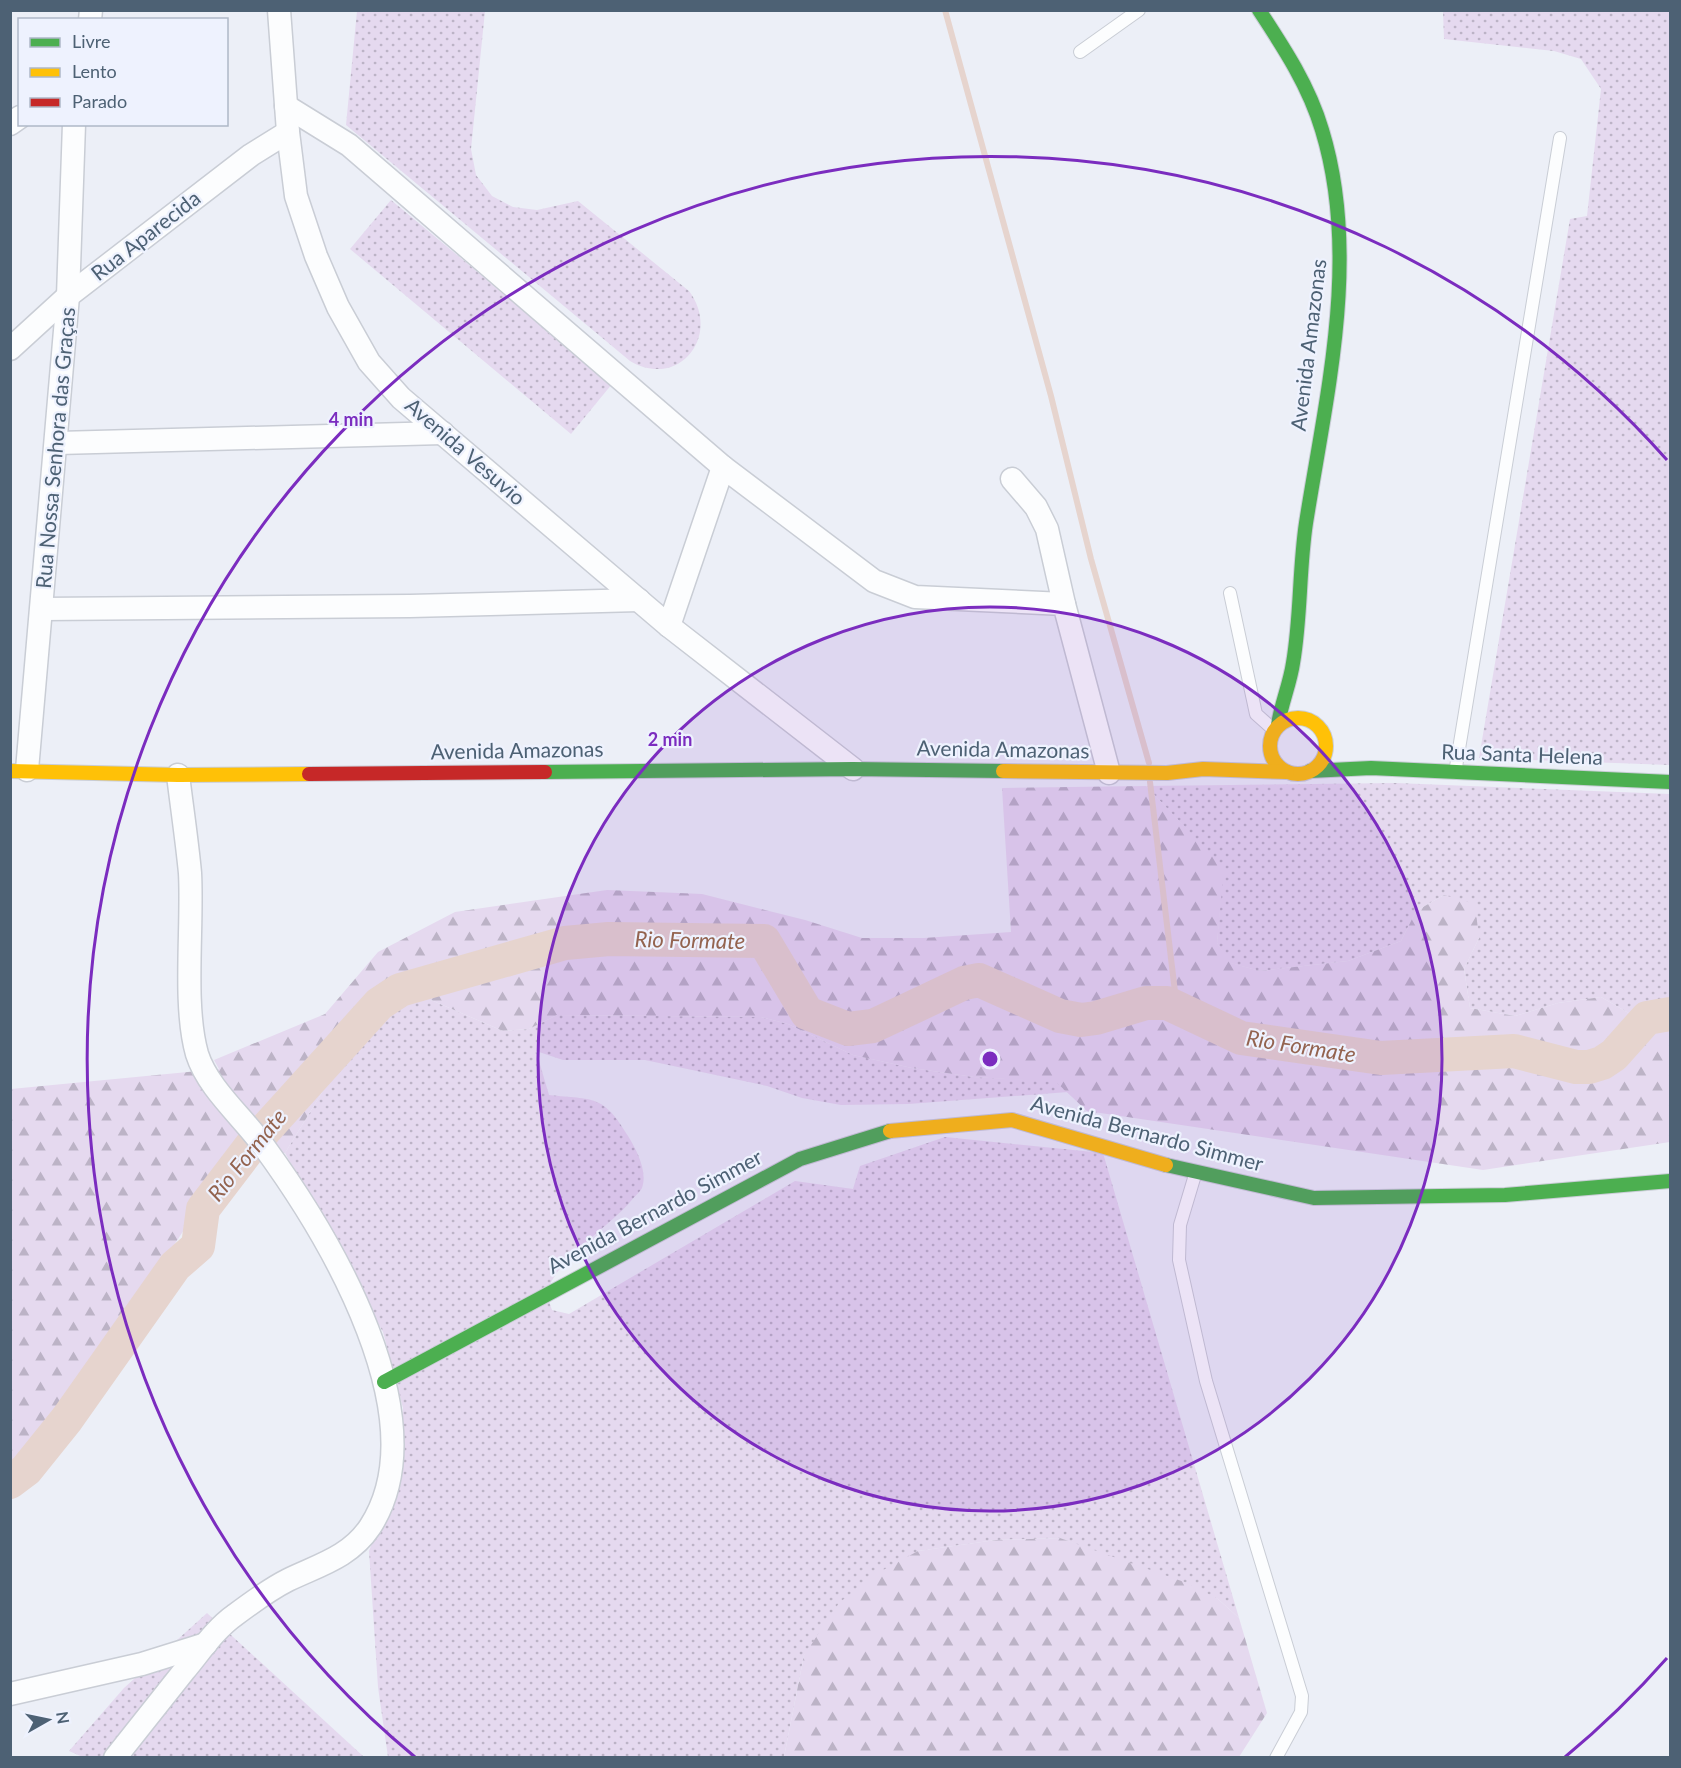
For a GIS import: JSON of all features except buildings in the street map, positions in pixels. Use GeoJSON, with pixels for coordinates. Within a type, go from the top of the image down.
{"type":"FeatureCollection","features":[{"type":"Feature","properties":{"kind":"street","name":"Avenida Vesuvio"},"geometry":{"type":"LineString","coordinates":[[279,10],[288,132],[296,196],[316,256],[338,307],[369,362],[401,398],[669,626],[853,769]]}},
{"type":"Feature","properties":{"kind":"street","name":"Avenida Amazonas"},"geometry":{"type":"LineString","coordinates":[[1259,10],[1299,71],[1317,111],[1329,156],[1338,209],[1341,252],[1339,298],[1303,543],[1292,665],[1274,730]]}},
{"type":"Feature","properties":{"kind":"street"},"geometry":{"type":"LineString","coordinates":[[286,106],[349,145],[723,467],[874,581],[915,597],[1064,604]]}},
{"type":"Feature","properties":{"kind":"street","name":"Rua Nossa Senhora das Graças"},"geometry":{"type":"LineString","coordinates":[[19,771],[42,609],[58,443],[68,296],[74,126]]}},
{"type":"Feature","properties":{"kind":"street","name":"Rua Aparecida"},"geometry":{"type":"LineString","coordinates":[[10,349],[68,296],[251,155],[288,132]]}},
{"type":"Feature","properties":{"kind":"street"},"geometry":{"type":"LineString","coordinates":[[58,443],[443,434]]}},
{"type":"Feature","properties":{"kind":"street"},"geometry":{"type":"LineString","coordinates":[[669,626],[723,467]]}},
{"type":"Feature","properties":{"kind":"street"},"geometry":{"type":"LineString","coordinates":[[1012,479],[1036,507],[1047,529],[1064,604],[1109,773]]}},
{"type":"Feature","properties":{"kind":"street"},"geometry":{"type":"LineString","coordinates":[[42,609],[410,606],[639,600]]}},
{"type":"Feature","properties":{"kind":"street","name":"Avenida Amazonas"},"geometry":{"type":"LineString","coordinates":[[1292,665],[1300,700],[1312,722]]}},
{"type":"Feature","properties":{"kind":"street"},"geometry":{"type":"LineString","coordinates":[[1258,745],[1274,730],[1294,718],[1312,722],[1320,728],[1326,742],[1323,759],[1310,771],[1299,774],[1287,772],[1278,766],[1272,757],[1269,747],[1274,730]]}},
{"type":"Feature","properties":{"kind":"street","name":"Rua Santa Helena"},"geometry":{"type":"LineString","coordinates":[[1326,742],[1371,768]]}},
{"type":"Feature","properties":{"kind":"street","name":"Avenida Amazonas"},"geometry":{"type":"LineString","coordinates":[[1203,769],[1242,754]]}},
{"type":"Feature","properties":{"kind":"street","name":"Rua Santa Helena"},"geometry":{"type":"LineString","coordinates":[[1310,771],[1371,768],[1455,774],[1671,782]]}},
{"type":"Feature","properties":{"kind":"street","name":"Avenida Amazonas"},"geometry":{"type":"LineString","coordinates":[[19,771],[178,775],[853,769],[1109,773],[1167,773],[1203,769],[1287,772]]}},
{"type":"Feature","properties":{"kind":"street"},"geometry":{"type":"LineString","coordinates":[[115,1758],[206,1644],[232,1616],[287,1581],[325,1565],[349,1550],[370,1528],[382,1504],[390,1469],[391,1427],[384,1382],[372,1338],[355,1296],[276,1164],[247,1122],[215,1087],[204,1070],[197,1052],[192,1010],[189,873],[178,775]]}},
{"type":"Feature","properties":{"kind":"street","name":"Avenida Bernardo Simmer"},"geometry":{"type":"LineString","coordinates":[[384,1382],[719,1200],[800,1159],[898,1129],[1012,1120],[1195,1173],[1314,1198],[1505,1195],[1671,1180]]}},
{"type":"Feature","properties":{"kind":"street"},"geometry":{"type":"LineString","coordinates":[[10,1694],[142,1664],[206,1644]]}},
{"type":"Feature","properties":{"kind":"lane"},"geometry":{"type":"LineString","coordinates":[[1080,52],[1139,10]]}},
{"type":"Feature","properties":{"kind":"lane"},"geometry":{"type":"LineString","coordinates":[[1455,774],[1560,138]]}},
{"type":"Feature","properties":{"kind":"lane"},"geometry":{"type":"LineString","coordinates":[[1230,593],[1256,714],[1274,730]]}},
{"type":"Feature","properties":{"kind":"lane"},"geometry":{"type":"LineString","coordinates":[[1195,1173],[1180,1225],[1179,1260],[1206,1381],[1302,1696],[1301,1712],[1276,1758]]}},
{"type":"Feature","properties":{"kind":"green space"},"geometry":{"type":"Polygon","coordinates":[[[357,11],[485,11],[471,149],[476,175],[492,196],[513,207],[537,210],[578,201],[689,291],[698,308],[701,325],[698,340],[690,353],[679,363],[665,368],[648,368],[630,361],[346,125],[357,11]]]}},
{"type":"Feature","properties":{"kind":"green space"},"geometry":{"type":"Polygon","coordinates":[[[1443,11],[1670,11],[1670,765],[1479,758],[1570,219],[1587,216],[1601,89],[1581,59],[1554,51],[1444,39],[1443,11]]]}},
{"type":"Feature","properties":{"kind":"green space"},"geometry":{"type":"Polygon","coordinates":[[[391,200],[612,384],[571,434],[350,249],[391,200]]]}},
{"type":"Feature","properties":{"kind":"green space"},"geometry":{"type":"Polygon","coordinates":[[[1396,783],[1670,794],[1670,1028],[1651,1026],[1601,997],[1558,1003],[1515,1016],[1470,1008],[1464,969],[1479,938],[1444,895],[1416,911],[1401,941],[1348,961],[1260,971],[1230,963],[1217,943],[1223,868],[1146,786],[1396,783]]]}},
{"type":"Feature","properties":{"kind":"green space"},"geometry":{"type":"Polygon","coordinates":[[[1146,786],[1224,868],[1217,943],[1231,963],[1260,971],[1348,961],[1401,941],[1416,911],[1444,895],[1475,904],[1479,938],[1464,969],[1470,1008],[1515,1016],[1558,1003],[1601,997],[1651,1026],[1670,1028],[1670,1142],[1483,1170],[1087,1111],[1056,1082],[974,1077],[912,1068],[853,1055],[788,1024],[761,1017],[557,1015],[529,1029],[503,1031],[431,1000],[388,1000],[362,1027],[285,1153],[277,1154],[254,1123],[11,1494],[11,1089],[219,1069],[214,1060],[325,1014],[378,952],[455,912],[607,890],[702,894],[805,920],[862,938],[924,938],[1011,932],[1002,788],[1146,786]]]}},
{"type":"Feature","properties":{"kind":"green space"},"geometry":{"type":"Polygon","coordinates":[[[388,1000],[431,1000],[503,1031],[529,1029],[557,1015],[761,1017],[788,1024],[853,1055],[912,1068],[974,1077],[1056,1081],[1068,1092],[908,1104],[841,1105],[802,1098],[767,1086],[645,1060],[563,1060],[536,1051],[549,1095],[587,1099],[604,1106],[619,1122],[631,1141],[638,1154],[643,1175],[642,1188],[638,1193],[560,1269],[548,1292],[552,1310],[569,1314],[795,1181],[853,1189],[860,1166],[945,1137],[1103,1153],[1239,1618],[1218,1599],[1060,1538],[996,1540],[918,1551],[804,1655],[784,1757],[388,1757],[378,1687],[369,1551],[396,1482],[403,1408],[383,1332],[285,1153],[362,1027],[388,1000]]]}},
{"type":"Feature","properties":{"kind":"green space"},"geometry":{"type":"Polygon","coordinates":[[[1060,1538],[1187,1583],[1218,1599],[1239,1618],[1267,1713],[1239,1757],[784,1757],[804,1655],[839,1603],[874,1575],[918,1551],[996,1540],[1060,1538]]]}},
{"type":"Feature","properties":{"kind":"green space"},"geometry":{"type":"Polygon","coordinates":[[[207,1613],[364,1757],[85,1758],[69,1751],[124,1688],[207,1613]]]}},
{"type":"Feature","properties":{"kind":"waterway"},"geometry":{"type":"LineString","coordinates":[[945,10],[1051,396],[1091,559],[1149,763]]}},
{"type":"Feature","properties":{"kind":"waterway"},"geometry":{"type":"LineString","coordinates":[[1150,782],[1175,992],[1170,1004]]}},
{"type":"Feature","properties":{"kind":"waterway","name":"Rio Formate"},"geometry":{"type":"LineString","coordinates":[[10,1482],[26,1470],[67,1419],[175,1266],[198,1246],[203,1209],[254,1142],[379,1004],[400,990],[565,943],[609,939],[764,941],[807,1013],[848,1029],[873,1026],[964,983],[979,980],[1060,1016],[1081,1020],[1096,1018],[1146,1003],[1167,1003],[1241,1038],[1381,1058],[1514,1051],[1576,1067],[1589,1067],[1602,1063],[1614,1055],[1647,1018],[1670,1014]]}},
{"type":"Feature","properties":{"kind":"traffic: fast"},"geometry":{"type":"LineString","coordinates":[[1259,10],[1295,68],[1317,114],[1333,178],[1339,227],[1339,277],[1330,376],[1306,523],[1293,663],[1278,725]]}},
{"type":"Feature","properties":{"kind":"traffic: fast"},"geometry":{"type":"LineString","coordinates":[[1310,771],[1371,768],[1670,782]]}},
{"type":"Feature","properties":{"kind":"traffic: fast"},"geometry":{"type":"LineString","coordinates":[[545,772],[853,769],[1003,771]]}},
{"type":"Feature","properties":{"kind":"traffic: fast"},"geometry":{"type":"LineString","coordinates":[[384,1382],[800,1159],[890,1131]]}},
{"type":"Feature","properties":{"kind":"traffic: fast"},"geometry":{"type":"LineString","coordinates":[[1166,1165],[1314,1198],[1505,1195],[1670,1181]]}},
{"type":"Feature","properties":{"kind":"traffic: slow"},"geometry":{"type":"LineString","coordinates":[[1293,718],[1303,718],[1318,726],[1324,735],[1326,746],[1324,757],[1318,766],[1303,774],[1293,774],[1282,769],[1275,762],[1270,751],[1270,741],[1275,730],[1282,723],[1293,718]]}},
{"type":"Feature","properties":{"kind":"traffic: slow"},"geometry":{"type":"LineString","coordinates":[[1003,771],[1167,773],[1203,769],[1287,772]]}},
{"type":"Feature","properties":{"kind":"traffic: slow"},"geometry":{"type":"LineString","coordinates":[[10,771],[178,775],[309,774]]}},
{"type":"Feature","properties":{"kind":"traffic: slow"},"geometry":{"type":"LineString","coordinates":[[890,1131],[1012,1120],[1166,1165]]}},
{"type":"Feature","properties":{"kind":"traffic: jam"},"geometry":{"type":"LineString","coordinates":[[309,774],[545,772]]}}]}
